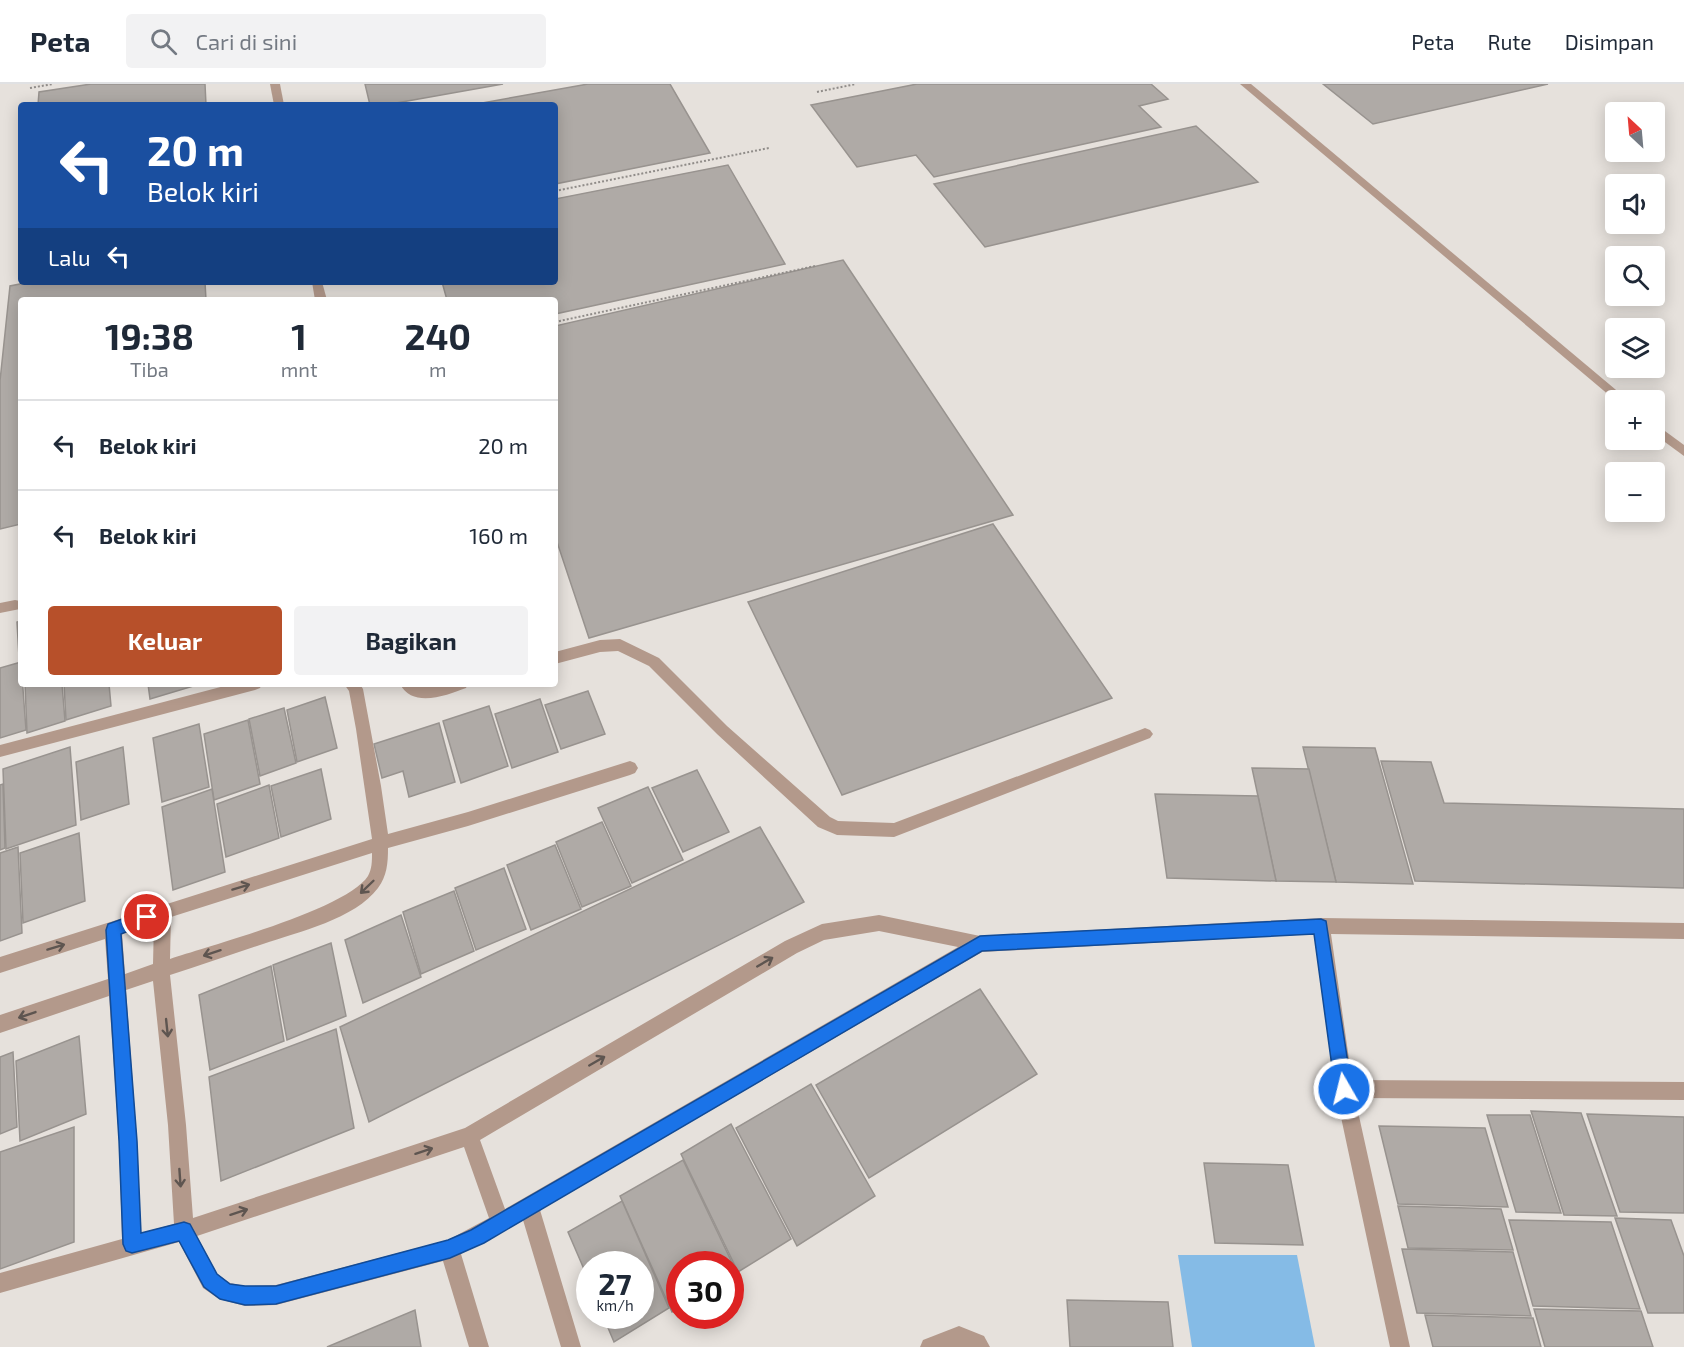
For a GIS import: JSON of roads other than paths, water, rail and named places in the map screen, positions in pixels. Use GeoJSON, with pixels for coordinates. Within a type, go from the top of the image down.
{"type":"FeatureCollection","features":[{"type":"Feature","properties":{"kind":"street"},"geometry":{"type":"LineString","coordinates":[[275,84],[278,102]]}},
{"type":"Feature","properties":{"kind":"street"},"geometry":{"type":"LineString","coordinates":[[1245,84],[1610,390]]}},
{"type":"Feature","properties":{"kind":"street"},"geometry":{"type":"LineString","coordinates":[[1665,436],[1684,452]]}},
{"type":"Feature","properties":{"kind":"street"},"geometry":{"type":"LineString","coordinates":[[0,608],[15,605]]}},
{"type":"Feature","properties":{"kind":"street"},"geometry":{"type":"LineString","coordinates":[[558,657],[600,646],[620,645],[654,662],[722,730],[824,822],[837,828],[894,830],[1145,734]]}},
{"type":"Feature","properties":{"kind":"street"},"geometry":{"type":"LineString","coordinates":[[0,751],[244,687]]}},
{"type":"Feature","properties":{"kind":"street"},"geometry":{"type":"LineString","coordinates":[[0,1024],[327,915],[370,886],[378,873],[382,843],[354,687]]}},
{"type":"Feature","properties":{"kind":"street"},"geometry":{"type":"LineString","coordinates":[[411,687],[420,693],[450,687]]}},
{"type":"Feature","properties":{"kind":"street"},"geometry":{"type":"LineString","coordinates":[[0,965],[113,930],[163,911],[630,768]]}},
{"type":"Feature","properties":{"kind":"street"},"geometry":{"type":"LineString","coordinates":[[163,911],[161,970],[177,1125],[184,1231],[210,1281],[226,1292],[245,1296],[276,1295],[450,1249],[501,1223],[980,944]]}},
{"type":"Feature","properties":{"kind":"street"},"geometry":{"type":"LineString","coordinates":[[0,1283],[184,1231],[469,1136],[791,947],[822,932],[879,922],[980,944],[1321,926],[1684,931]]}},
{"type":"Feature","properties":{"kind":"street"},"geometry":{"type":"LineString","coordinates":[[1321,926],[1344,1089],[1400,1347]]}},
{"type":"Feature","properties":{"kind":"street"},"geometry":{"type":"LineString","coordinates":[[113,930],[128,1141],[132,1244]]}},
{"type":"Feature","properties":{"kind":"street"},"geometry":{"type":"LineString","coordinates":[[1344,1089],[1684,1091]]}},
{"type":"Feature","properties":{"kind":"street"},"geometry":{"type":"LineString","coordinates":[[469,1136],[501,1223]]}},
{"type":"Feature","properties":{"kind":"street"},"geometry":{"type":"LineString","coordinates":[[529,1206],[571,1347]]}},
{"type":"Feature","properties":{"kind":"street"},"geometry":{"type":"LineString","coordinates":[[450,1249],[479,1347]]}},
{"type":"Feature","properties":{"kind":"street"},"geometry":{"type":"LineString","coordinates":[[930,1347],[959,1336],[978,1343],[980,1347]]}},
{"type":"Feature","properties":{"kind":"water"},"geometry":{"type":"Polygon","coordinates":[[[1178,1255],[1297,1255],[1315,1347],[1192,1347],[1178,1255]]]}}]}
